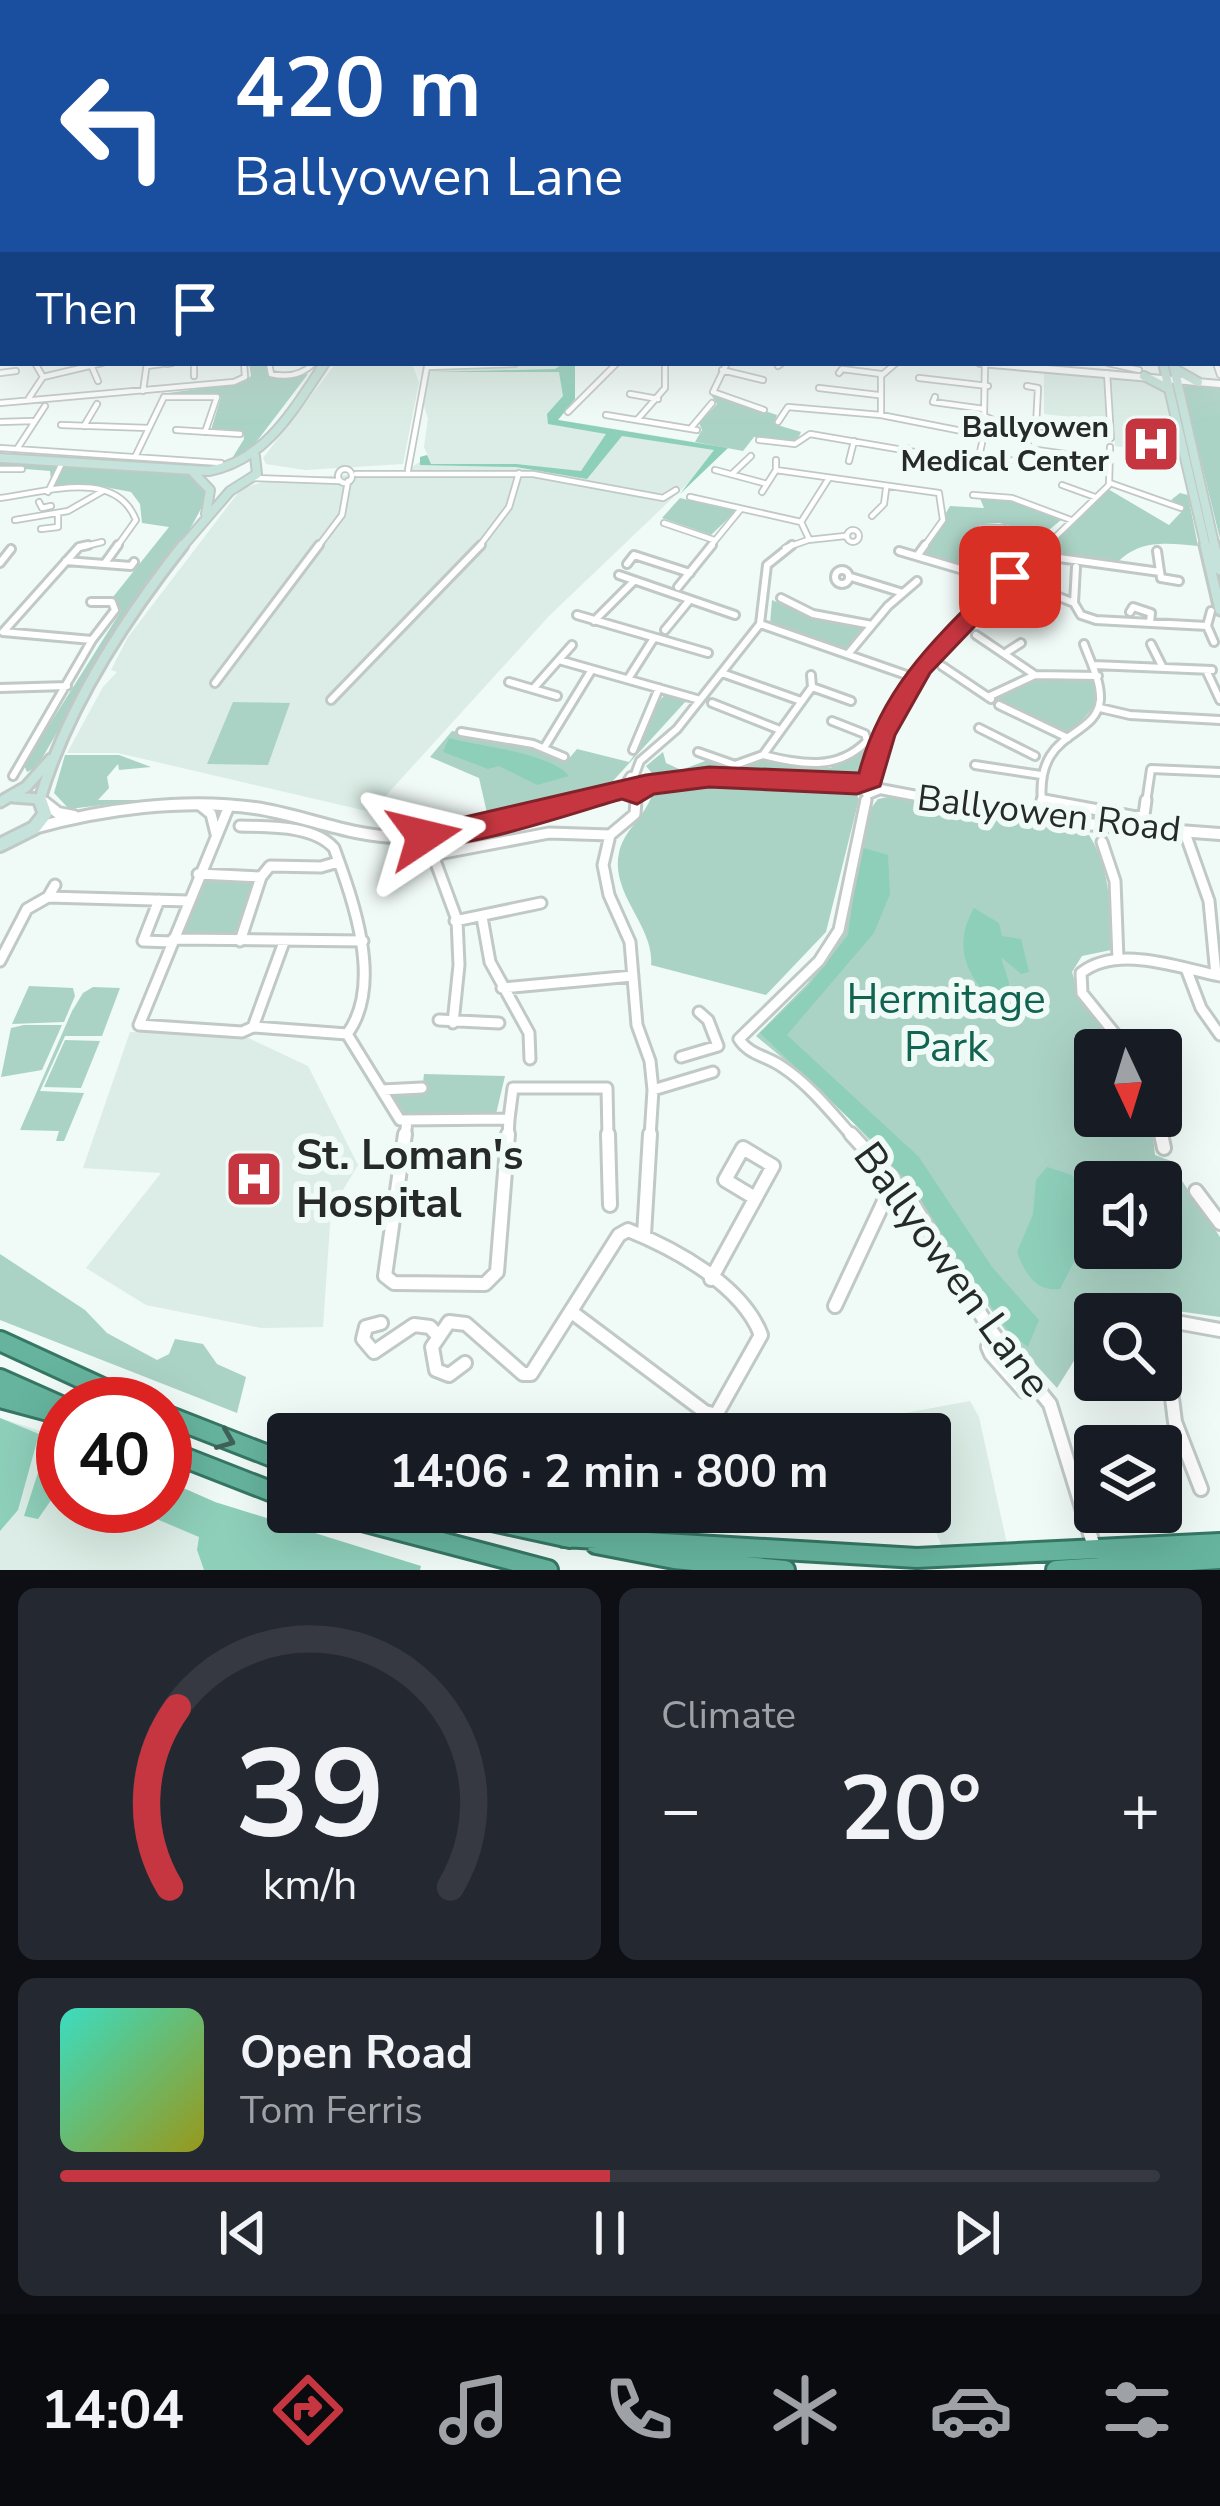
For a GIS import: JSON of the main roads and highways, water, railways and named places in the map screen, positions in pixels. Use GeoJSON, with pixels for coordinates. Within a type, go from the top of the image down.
{"type":"FeatureCollection","features":[{"type":"Feature","properties":{"kind":"highway"},"geometry":{"type":"LineString","coordinates":[[0,1341],[78,1377]]}},
{"type":"Feature","properties":{"kind":"highway"},"geometry":{"type":"LineString","coordinates":[[0,1379],[36,1397]]}},
{"type":"Feature","properties":{"kind":"highway"},"geometry":{"type":"LineString","coordinates":[[0,1398],[36,1405]]}},
{"type":"Feature","properties":{"kind":"highway"},"geometry":{"type":"LineString","coordinates":[[192,1426],[267,1455]]}},
{"type":"Feature","properties":{"kind":"highway"},"geometry":{"type":"LineString","coordinates":[[192,1461],[267,1490]]}},
{"type":"Feature","properties":{"kind":"highway"},"geometry":{"type":"LineString","coordinates":[[408,1533],[548,1570]]}},
{"type":"Feature","properties":{"kind":"highway"},"geometry":{"type":"LineString","coordinates":[[546,1533],[660,1557],[784,1570]]}},
{"type":"Feature","properties":{"kind":"highway"},"geometry":{"type":"LineString","coordinates":[[564,1537],[870,1557],[964,1558],[1220,1543]]}},
{"type":"Feature","properties":{"kind":"highway"},"geometry":{"type":"LineString","coordinates":[[1056,1570],[1220,1559]]}},
{"type":"Feature","properties":{"kind":"main road"},"geometry":{"type":"LineString","coordinates":[[0,458],[233,476],[253,470],[324,366]]}},
{"type":"Feature","properties":{"kind":"main road"},"geometry":{"type":"LineString","coordinates":[[1141,373],[1198,382]]}},
{"type":"Feature","properties":{"kind":"main road"},"geometry":{"type":"LineString","coordinates":[[1172,376],[1220,570]]}},
{"type":"Feature","properties":{"kind":"main road"},"geometry":{"type":"LineString","coordinates":[[1172,376],[1216,610]]}},
{"type":"Feature","properties":{"kind":"main road"},"geometry":{"type":"LineString","coordinates":[[189,469],[206,483],[212,496],[204,522]]}},
{"type":"Feature","properties":{"kind":"main road"},"geometry":{"type":"LineString","coordinates":[[0,843],[34,828],[45,814],[42,801],[51,759],[105,662],[233,476],[253,470]]}},
{"type":"Feature","properties":{"kind":"main road"},"geometry":{"type":"LineString","coordinates":[[6,799],[51,759]]}},
{"type":"Feature","properties":{"kind":"main road"},"geometry":{"type":"LineString","coordinates":[[6,799],[42,801]]}},
{"type":"Feature","properties":{"kind":"place","name":"Ballyowen Medical Center"},"geometry":{"type":"Point","coordinates":[1151,444]}},
{"type":"Feature","properties":{"kind":"place","name":"St. Loman's Hospital"},"geometry":{"type":"Point","coordinates":[254,1179]}},
{"type":"Feature","properties":{"kind":"park label","name":"Hermitage Park"},"geometry":{"type":"Point","coordinates":[946,1023]}}]}
